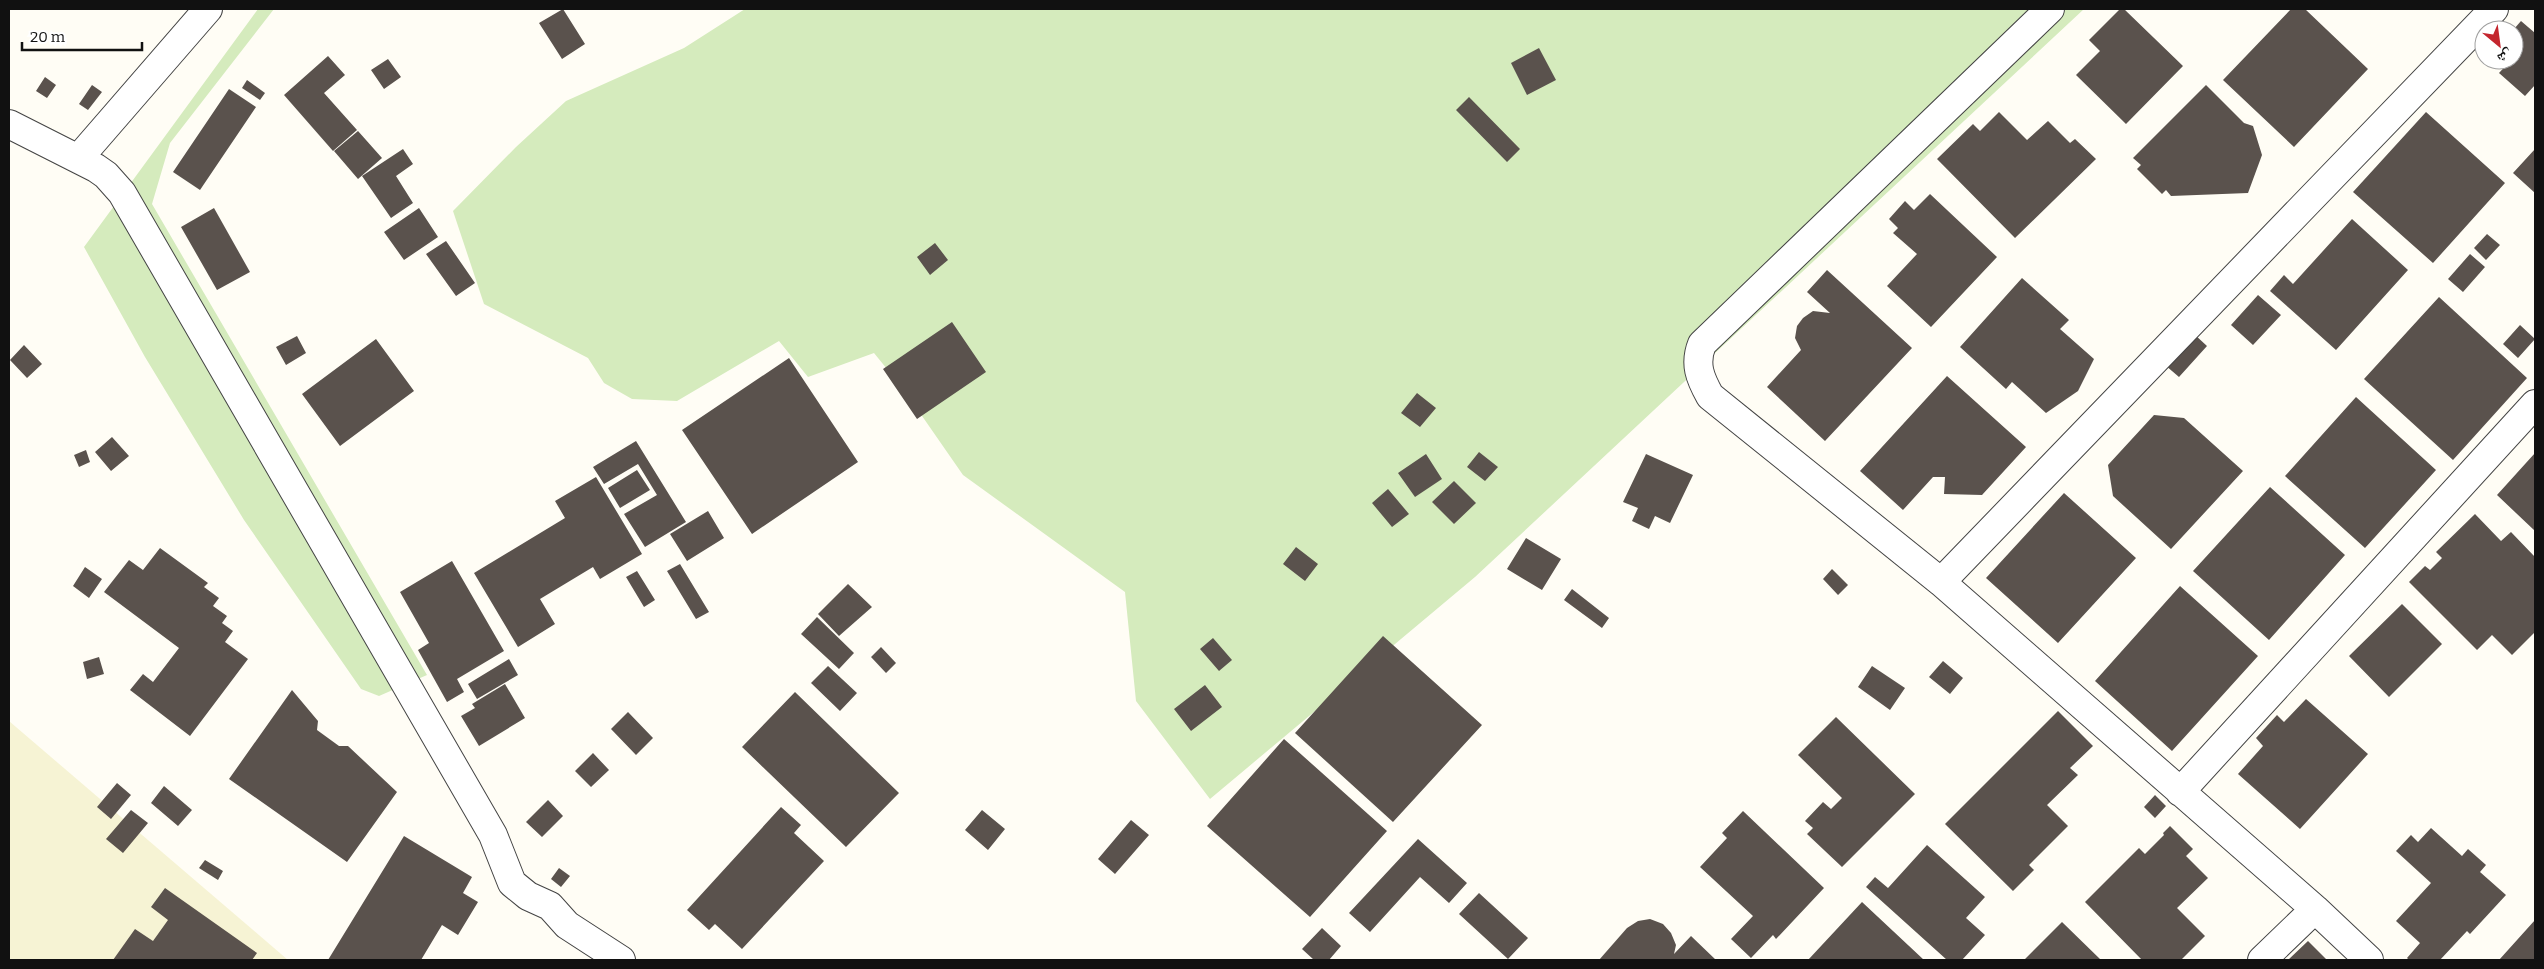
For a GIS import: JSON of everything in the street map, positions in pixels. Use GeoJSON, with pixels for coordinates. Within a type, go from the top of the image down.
{"type":"FeatureCollection","features":[{"type":"Feature","properties":{"kind":"street"},"geometry":{"type":"LineString","coordinates":[[78,159],[208,9]]}},
{"type":"Feature","properties":{"kind":"street"},"geometry":{"type":"LineString","coordinates":[[2050,9],[1702,344],[1698,354],[1697,367],[1710,396],[1941,582],[2315,909],[2369,960]]}},
{"type":"Feature","properties":{"kind":"street"},"geometry":{"type":"LineString","coordinates":[[1941,582],[2494,9]]}},
{"type":"Feature","properties":{"kind":"street"},"geometry":{"type":"LineString","coordinates":[[9,124],[106,175],[122,193],[493,835],[512,883],[528,896],[550,906],[567,925],[621,960]]}},
{"type":"Feature","properties":{"kind":"street"},"geometry":{"type":"LineString","coordinates":[[2180,792],[2535,404]]}},
{"type":"Feature","properties":{"kind":"street"},"geometry":{"type":"LineString","coordinates":[[2262,960],[2315,909]]}},
{"type":"Feature","properties":{"kind":"shaded area"},"geometry":{"type":"Polygon","coordinates":[[[9,721],[288,960],[9,960],[9,721]]]}},
{"type":"Feature","properties":{"kind":"green space"},"geometry":{"type":"Polygon","coordinates":[[[258,9],[274,9],[170,143],[152,204],[427,675],[379,696],[361,689],[244,520],[145,357],[84,247],[258,9]]]}},
{"type":"Feature","properties":{"kind":"green space"},"geometry":{"type":"Polygon","coordinates":[[[745,9],[2084,9],[1475,577],[1210,799],[1136,701],[1125,592],[963,475],[904,390],[874,353],[808,377],[779,341],[677,401],[632,399],[604,383],[588,358],[484,304],[453,211],[516,147],[566,101],[684,48],[745,9]]]}},
{"type":"Feature","properties":{"kind":"building"},"geometry":{"type":"Polygon","coordinates":[[[563,9],[585,44],[562,59],[539,23],[563,9]]]}},
{"type":"Feature","properties":{"kind":"building"},"geometry":{"type":"Polygon","coordinates":[[[2120,9],[2124,9],[2183,66],[2126,124],[2076,75],[2100,51],[2089,40],[2120,9]]]}},
{"type":"Feature","properties":{"kind":"building"},"geometry":{"type":"Polygon","coordinates":[[[2291,9],[2305,9],[2368,69],[2294,147],[2223,80],[2291,9]]]}},
{"type":"Feature","properties":{"kind":"building"},"geometry":{"type":"Polygon","coordinates":[[[2524,24],[2535,33],[2535,85],[2525,96],[2499,73],[2502,70],[2524,70],[2524,24]]]}},
{"type":"Feature","properties":{"kind":"building"},"geometry":{"type":"Polygon","coordinates":[[[1539,48],[1556,80],[1527,95],[1511,63],[1539,48]]]}},
{"type":"Feature","properties":{"kind":"building"},"geometry":{"type":"Polygon","coordinates":[[[328,56],[345,75],[324,93],[357,130],[333,151],[284,95],[328,56]]]}},
{"type":"Feature","properties":{"kind":"building"},"geometry":{"type":"Polygon","coordinates":[[[388,59],[401,77],[384,89],[371,70],[388,59]]]}},
{"type":"Feature","properties":{"kind":"building"},"geometry":{"type":"Polygon","coordinates":[[[45,77],[56,85],[47,98],[36,91],[45,77]]]}},
{"type":"Feature","properties":{"kind":"building"},"geometry":{"type":"Polygon","coordinates":[[[247,80],[265,93],[260,100],[242,88],[247,80]]]}},
{"type":"Feature","properties":{"kind":"building"},"geometry":{"type":"Polygon","coordinates":[[[92,85],[102,92],[88,110],[79,104],[92,85]]]}},
{"type":"Feature","properties":{"kind":"building"},"geometry":{"type":"Polygon","coordinates":[[[2206,85],[2244,123],[2253,126],[2262,155],[2248,193],[2171,196],[2166,190],[2162,194],[2137,169],[2141,165],[2133,158],[2206,85]]]}},
{"type":"Feature","properties":{"kind":"building"},"geometry":{"type":"Polygon","coordinates":[[[229,89],[256,107],[200,190],[173,172],[229,89]]]}},
{"type":"Feature","properties":{"kind":"building"},"geometry":{"type":"Polygon","coordinates":[[[1469,97],[1520,149],[1507,162],[1456,110],[1469,97]]]}},
{"type":"Feature","properties":{"kind":"building"},"geometry":{"type":"Polygon","coordinates":[[[1999,112],[2027,140],[2048,121],[2070,143],[2075,139],[2096,159],[2015,238],[1937,159],[1973,124],[1980,131],[1999,112]]]}},
{"type":"Feature","properties":{"kind":"building"},"geometry":{"type":"Polygon","coordinates":[[[2426,112],[2505,183],[2433,263],[2353,192],[2426,112]]]}},
{"type":"Feature","properties":{"kind":"building"},"geometry":{"type":"Polygon","coordinates":[[[358,131],[382,158],[358,179],[334,151],[358,131]]]}},
{"type":"Feature","properties":{"kind":"building"},"geometry":{"type":"Polygon","coordinates":[[[403,149],[413,164],[396,176],[413,203],[391,218],[362,176],[403,149]]]}},
{"type":"Feature","properties":{"kind":"building"},"geometry":{"type":"Polygon","coordinates":[[[2535,149],[2535,193],[2513,173],[2535,149]]]}},
{"type":"Feature","properties":{"kind":"building"},"geometry":{"type":"Polygon","coordinates":[[[1930,194],[1997,257],[1931,327],[1887,286],[1917,254],[1893,233],[1898,228],[1889,219],[1905,201],[1914,210],[1930,194]]]}},
{"type":"Feature","properties":{"kind":"building"},"geometry":{"type":"Polygon","coordinates":[[[214,208],[250,272],[217,290],[181,227],[214,208]]]}},
{"type":"Feature","properties":{"kind":"building"},"geometry":{"type":"Polygon","coordinates":[[[419,208],[438,237],[404,260],[384,232],[419,208]]]}},
{"type":"Feature","properties":{"kind":"building"},"geometry":{"type":"Polygon","coordinates":[[[2352,219],[2408,270],[2336,350],[2270,291],[2284,275],[2293,284],[2352,219]]]}},
{"type":"Feature","properties":{"kind":"building"},"geometry":{"type":"Polygon","coordinates":[[[2487,234],[2500,245],[2486,260],[2474,248],[2487,234]]]}},
{"type":"Feature","properties":{"kind":"building"},"geometry":{"type":"Polygon","coordinates":[[[446,241],[475,283],[456,296],[426,254],[446,241]]]}},
{"type":"Feature","properties":{"kind":"building"},"geometry":{"type":"Polygon","coordinates":[[[935,243],[948,260],[930,275],[917,257],[935,243]]]}},
{"type":"Feature","properties":{"kind":"building"},"geometry":{"type":"Polygon","coordinates":[[[2470,254],[2485,267],[2463,292],[2448,279],[2470,254]]]}},
{"type":"Feature","properties":{"kind":"building"},"geometry":{"type":"Polygon","coordinates":[[[1827,270],[1912,348],[1825,441],[1767,387],[1801,350],[1795,338],[1797,326],[1803,318],[1813,311],[1830,313],[1807,292],[1827,270]]]}},
{"type":"Feature","properties":{"kind":"building"},"geometry":{"type":"Polygon","coordinates":[[[2022,278],[2069,320],[2060,329],[2094,359],[2078,391],[2046,413],[2012,382],[2006,389],[1960,347],[2022,278]]]}},
{"type":"Feature","properties":{"kind":"building"},"geometry":{"type":"Polygon","coordinates":[[[2258,295],[2281,315],[2253,345],[2231,325],[2258,295]]]}},
{"type":"Feature","properties":{"kind":"building"},"geometry":{"type":"Polygon","coordinates":[[[2439,297],[2527,378],[2453,460],[2364,379],[2439,297]]]}},
{"type":"Feature","properties":{"kind":"building"},"geometry":{"type":"Polygon","coordinates":[[[952,322],[986,372],[917,419],[883,369],[952,322]]]}},
{"type":"Feature","properties":{"kind":"building"},"geometry":{"type":"Polygon","coordinates":[[[2520,325],[2535,339],[2518,358],[2503,344],[2520,325]]]}},
{"type":"Feature","properties":{"kind":"building"},"geometry":{"type":"Polygon","coordinates":[[[2194,334],[2207,346],[2179,377],[2165,365],[2194,334]]]}},
{"type":"Feature","properties":{"kind":"building"},"geometry":{"type":"Polygon","coordinates":[[[297,336],[306,353],[286,365],[276,347],[297,336]]]}},
{"type":"Feature","properties":{"kind":"building"},"geometry":{"type":"Polygon","coordinates":[[[376,339],[414,391],[340,446],[302,394],[376,339]]]}},
{"type":"Feature","properties":{"kind":"building"},"geometry":{"type":"Polygon","coordinates":[[[24,345],[42,364],[27,378],[10,360],[24,345]]]}},
{"type":"Feature","properties":{"kind":"building"},"geometry":{"type":"Polygon","coordinates":[[[789,358],[858,462],[752,534],[682,430],[789,358]]]}},
{"type":"Feature","properties":{"kind":"building"},"geometry":{"type":"Polygon","coordinates":[[[1947,376],[2026,447],[1982,495],[1944,494],[1945,477],[1933,477],[1903,510],[1860,471],[1947,376]]]}},
{"type":"Feature","properties":{"kind":"building"},"geometry":{"type":"Polygon","coordinates":[[[1417,393],[1436,408],[1420,427],[1401,413],[1417,393]]]}},
{"type":"Feature","properties":{"kind":"building"},"geometry":{"type":"Polygon","coordinates":[[[2356,397],[2436,470],[2365,548],[2285,476],[2356,397]]]}},
{"type":"Feature","properties":{"kind":"building"},"geometry":{"type":"Polygon","coordinates":[[[2154,415],[2184,418],[2243,471],[2171,549],[2113,496],[2108,465],[2154,415]]]}},
{"type":"Feature","properties":{"kind":"building"},"geometry":{"type":"Polygon","coordinates":[[[112,437],[129,456],[111,471],[95,452],[112,437]]]}},
{"type":"Feature","properties":{"kind":"building"},"geometry":{"type":"Polygon","coordinates":[[[636,441],[686,522],[645,547],[624,514],[657,495],[638,464],[604,484],[593,467],[636,441]]]}},
{"type":"Feature","properties":{"kind":"building"},"geometry":{"type":"Polygon","coordinates":[[[86,450],[90,462],[79,467],[74,455],[86,450]]]}},
{"type":"Feature","properties":{"kind":"building"},"geometry":{"type":"Polygon","coordinates":[[[1479,452],[1498,467],[1485,481],[1467,467],[1479,452]]]}},
{"type":"Feature","properties":{"kind":"building"},"geometry":{"type":"Polygon","coordinates":[[[2535,453],[2535,531],[2497,495],[2535,453]]]}},
{"type":"Feature","properties":{"kind":"building"},"geometry":{"type":"Polygon","coordinates":[[[1426,454],[1442,479],[1415,497],[1398,473],[1426,454]]]}},
{"type":"Feature","properties":{"kind":"building"},"geometry":{"type":"Polygon","coordinates":[[[1646,454],[1693,475],[1670,523],[1655,516],[1649,529],[1632,521],[1638,508],[1623,502],[1646,454]]]}},
{"type":"Feature","properties":{"kind":"building"},"geometry":{"type":"Polygon","coordinates":[[[637,470],[650,490],[620,508],[608,488],[637,470]]]}},
{"type":"Feature","properties":{"kind":"building"},"geometry":{"type":"Polygon","coordinates":[[[596,477],[642,554],[600,579],[593,567],[540,599],[555,624],[518,647],[474,573],[565,518],[555,501],[596,477]]]}},
{"type":"Feature","properties":{"kind":"building"},"geometry":{"type":"Polygon","coordinates":[[[1454,481],[1476,503],[1454,524],[1432,502],[1454,481]]]}},
{"type":"Feature","properties":{"kind":"building"},"geometry":{"type":"Polygon","coordinates":[[[2270,487],[2345,555],[2269,640],[2193,571],[2270,487]]]}},
{"type":"Feature","properties":{"kind":"building"},"geometry":{"type":"Polygon","coordinates":[[[1388,489],[1409,514],[1392,527],[1372,503],[1388,489]]]}},
{"type":"Feature","properties":{"kind":"building"},"geometry":{"type":"Polygon","coordinates":[[[2064,493],[2136,558],[2058,643],[1986,578],[2064,493]]]}},
{"type":"Feature","properties":{"kind":"building"},"geometry":{"type":"Polygon","coordinates":[[[708,511],[724,538],[687,561],[670,534],[708,511]]]}},
{"type":"Feature","properties":{"kind":"building"},"geometry":{"type":"Polygon","coordinates":[[[2475,514],[2501,541],[2511,532],[2535,557],[2535,632],[2512,655],[2492,635],[2477,650],[2409,582],[2425,566],[2430,570],[2442,558],[2436,552],[2475,514]]]}},
{"type":"Feature","properties":{"kind":"building"},"geometry":{"type":"Polygon","coordinates":[[[1526,538],[1561,559],[1542,590],[1507,569],[1526,538]]]}},
{"type":"Feature","properties":{"kind":"building"},"geometry":{"type":"Polygon","coordinates":[[[1296,547],[1318,564],[1305,581],[1283,564],[1296,547]]]}},
{"type":"Feature","properties":{"kind":"building"},"geometry":{"type":"Polygon","coordinates":[[[160,548],[208,583],[204,587],[219,598],[213,606],[227,616],[222,623],[233,631],[225,642],[248,659],[190,736],[130,690],[143,674],[153,682],[179,648],[104,592],[129,560],[143,570],[160,548]]]}},
{"type":"Feature","properties":{"kind":"building"},"geometry":{"type":"Polygon","coordinates":[[[452,561],[504,651],[457,679],[464,692],[447,702],[418,650],[429,643],[400,592],[452,561]]]}},
{"type":"Feature","properties":{"kind":"building"},"geometry":{"type":"Polygon","coordinates":[[[680,564],[709,612],[696,619],[667,571],[680,564]]]}},
{"type":"Feature","properties":{"kind":"building"},"geometry":{"type":"Polygon","coordinates":[[[85,567],[102,579],[89,598],[73,586],[85,567]]]}},
{"type":"Feature","properties":{"kind":"building"},"geometry":{"type":"Polygon","coordinates":[[[1832,569],[1848,585],[1838,595],[1823,579],[1832,569]]]}},
{"type":"Feature","properties":{"kind":"building"},"geometry":{"type":"Polygon","coordinates":[[[637,571],[655,600],[644,607],[626,577],[637,571]]]}},
{"type":"Feature","properties":{"kind":"building"},"geometry":{"type":"Polygon","coordinates":[[[848,584],[872,607],[839,636],[818,614],[848,584]]]}},
{"type":"Feature","properties":{"kind":"building"},"geometry":{"type":"Polygon","coordinates":[[[2180,586],[2258,656],[2172,751],[2095,681],[2180,586]]]}},
{"type":"Feature","properties":{"kind":"building"},"geometry":{"type":"Polygon","coordinates":[[[1572,589],[1609,618],[1602,628],[1564,600],[1572,589]]]}},
{"type":"Feature","properties":{"kind":"building"},"geometry":{"type":"Polygon","coordinates":[[[2402,604],[2442,644],[2389,697],[2349,656],[2402,604]]]}},
{"type":"Feature","properties":{"kind":"building"},"geometry":{"type":"Polygon","coordinates":[[[817,617],[854,653],[839,669],[801,634],[817,617]]]}},
{"type":"Feature","properties":{"kind":"building"},"geometry":{"type":"Polygon","coordinates":[[[1383,636],[1482,725],[1393,822],[1295,733],[1383,636]]]}},
{"type":"Feature","properties":{"kind":"building"},"geometry":{"type":"Polygon","coordinates":[[[1213,638],[1232,660],[1219,671],[1200,649],[1213,638]]]}},
{"type":"Feature","properties":{"kind":"building"},"geometry":{"type":"Polygon","coordinates":[[[881,647],[896,663],[886,673],[871,657],[881,647]]]}},
{"type":"Feature","properties":{"kind":"building"},"geometry":{"type":"Polygon","coordinates":[[[99,657],[104,674],[87,679],[83,662],[99,657]]]}},
{"type":"Feature","properties":{"kind":"building"},"geometry":{"type":"Polygon","coordinates":[[[509,659],[518,675],[477,699],[468,684],[509,659]]]}},
{"type":"Feature","properties":{"kind":"building"},"geometry":{"type":"Polygon","coordinates":[[[1943,661],[1963,678],[1950,694],[1929,677],[1943,661]]]}},
{"type":"Feature","properties":{"kind":"building"},"geometry":{"type":"Polygon","coordinates":[[[828,666],[857,693],[840,711],[811,683],[828,666]]]}},
{"type":"Feature","properties":{"kind":"building"},"geometry":{"type":"Polygon","coordinates":[[[1872,666],[1905,688],[1890,710],[1858,687],[1872,666]]]}},
{"type":"Feature","properties":{"kind":"building"},"geometry":{"type":"Polygon","coordinates":[[[505,684],[525,718],[479,746],[461,716],[475,708],[472,704],[505,684]]]}},
{"type":"Feature","properties":{"kind":"building"},"geometry":{"type":"Polygon","coordinates":[[[1205,685],[1222,707],[1191,731],[1174,709],[1205,685]]]}},
{"type":"Feature","properties":{"kind":"building"},"geometry":{"type":"Polygon","coordinates":[[[292,690],[318,721],[317,730],[339,746],[348,746],[397,792],[347,862],[229,779],[292,690]]]}},
{"type":"Feature","properties":{"kind":"building"},"geometry":{"type":"Polygon","coordinates":[[[795,692],[899,793],[846,847],[742,747],[795,692]]]}},
{"type":"Feature","properties":{"kind":"building"},"geometry":{"type":"Polygon","coordinates":[[[2306,699],[2368,754],[2300,829],[2238,774],[2263,746],[2256,738],[2277,715],[2284,722],[2306,699]]]}},
{"type":"Feature","properties":{"kind":"building"},"geometry":{"type":"Polygon","coordinates":[[[2058,711],[2093,746],[2070,768],[2078,775],[2047,805],[2068,826],[2029,865],[2034,870],[2013,891],[1945,824],[2058,711]]]}},
{"type":"Feature","properties":{"kind":"building"},"geometry":{"type":"Polygon","coordinates":[[[628,712],[653,738],[636,755],[611,729],[628,712]]]}},
{"type":"Feature","properties":{"kind":"building"},"geometry":{"type":"Polygon","coordinates":[[[1836,717],[1915,794],[1842,867],[1807,834],[1813,828],[1805,821],[1823,802],[1831,809],[1842,798],[1798,755],[1836,717]]]}},
{"type":"Feature","properties":{"kind":"building"},"geometry":{"type":"Polygon","coordinates":[[[1284,739],[1387,831],[1310,917],[1207,826],[1284,739]]]}},
{"type":"Feature","properties":{"kind":"building"},"geometry":{"type":"Polygon","coordinates":[[[593,753],[609,770],[591,787],[575,771],[593,753]]]}},
{"type":"Feature","properties":{"kind":"building"},"geometry":{"type":"Polygon","coordinates":[[[117,783],[131,795],[111,819],[97,807],[117,783]]]}},
{"type":"Feature","properties":{"kind":"building"},"geometry":{"type":"Polygon","coordinates":[[[164,786],[192,810],[178,826],[151,803],[164,786]]]}},
{"type":"Feature","properties":{"kind":"building"},"geometry":{"type":"Polygon","coordinates":[[[2155,795],[2166,806],[2155,818],[2144,807],[2155,795]]]}},
{"type":"Feature","properties":{"kind":"building"},"geometry":{"type":"Polygon","coordinates":[[[548,800],[563,816],[542,837],[526,822],[548,800]]]}},
{"type":"Feature","properties":{"kind":"building"},"geometry":{"type":"Polygon","coordinates":[[[781,807],[801,825],[794,833],[824,861],[742,949],[715,924],[709,930],[687,910],[781,807]]]}},
{"type":"Feature","properties":{"kind":"building"},"geometry":{"type":"Polygon","coordinates":[[[131,810],[148,823],[123,853],[106,839],[131,810]]]}},
{"type":"Feature","properties":{"kind":"building"},"geometry":{"type":"Polygon","coordinates":[[[982,810],[1005,829],[988,850],[965,830],[982,810]]]}},
{"type":"Feature","properties":{"kind":"building"},"geometry":{"type":"Polygon","coordinates":[[[1743,811],[1824,888],[1776,939],[1773,935],[1751,958],[1731,939],[1753,916],[1700,867],[1727,838],[1722,833],[1743,811]]]}},
{"type":"Feature","properties":{"kind":"building"},"geometry":{"type":"Polygon","coordinates":[[[1131,820],[1149,835],[1115,874],[1098,859],[1131,820]]]}},
{"type":"Feature","properties":{"kind":"building"},"geometry":{"type":"Polygon","coordinates":[[[2170,826],[2193,849],[2186,856],[2208,878],[2177,908],[2205,936],[2181,960],[2142,960],[2085,902],[2139,848],[2145,854],[2164,835],[2163,833],[2170,826]]]}},
{"type":"Feature","properties":{"kind":"building"},"geometry":{"type":"Polygon","coordinates":[[[2431,828],[2462,856],[2468,849],[2486,865],[2480,872],[2506,895],[2470,934],[2467,931],[2440,960],[2409,960],[2407,958],[2420,943],[2396,921],[2431,883],[2396,851],[2411,835],[2418,842],[2431,828]]]}},
{"type":"Feature","properties":{"kind":"building"},"geometry":{"type":"Polygon","coordinates":[[[404,836],[472,877],[463,893],[478,902],[458,935],[442,925],[421,960],[328,960],[404,836]]]}},
{"type":"Feature","properties":{"kind":"building"},"geometry":{"type":"Polygon","coordinates":[[[1418,839],[1467,883],[1449,903],[1420,877],[1370,932],[1349,913],[1418,839]]]}},
{"type":"Feature","properties":{"kind":"building"},"geometry":{"type":"Polygon","coordinates":[[[1927,845],[1985,897],[1966,918],[1985,935],[1962,960],[1947,960],[1866,887],[1875,877],[1888,888],[1927,845]]]}},
{"type":"Feature","properties":{"kind":"building"},"geometry":{"type":"Polygon","coordinates":[[[205,860],[223,871],[218,880],[199,868],[205,860]]]}},
{"type":"Feature","properties":{"kind":"building"},"geometry":{"type":"Polygon","coordinates":[[[559,868],[570,876],[561,887],[551,879],[559,868]]]}},
{"type":"Feature","properties":{"kind":"building"},"geometry":{"type":"Polygon","coordinates":[[[165,888],[257,953],[252,960],[113,960],[135,929],[153,941],[168,920],[151,907],[165,888]]]}},
{"type":"Feature","properties":{"kind":"building"},"geometry":{"type":"Polygon","coordinates":[[[1479,893],[1528,938],[1508,959],[1459,914],[1479,893]]]}},
{"type":"Feature","properties":{"kind":"building"},"geometry":{"type":"Polygon","coordinates":[[[1862,902],[1924,960],[1808,960],[1862,902]]]}},
{"type":"Feature","properties":{"kind":"building"},"geometry":{"type":"Polygon","coordinates":[[[1650,919],[1663,924],[1671,933],[1676,945],[1674,954],[1691,936],[1716,960],[1599,960],[1627,928],[1638,921],[1650,919]]]}},
{"type":"Feature","properties":{"kind":"building"},"geometry":{"type":"Polygon","coordinates":[[[2535,920],[2535,960],[2499,960],[2535,920]]]}},
{"type":"Feature","properties":{"kind":"building"},"geometry":{"type":"Polygon","coordinates":[[[2062,922],[2101,960],[2024,960],[2062,922]]]}},
{"type":"Feature","properties":{"kind":"building"},"geometry":{"type":"Polygon","coordinates":[[[1322,928],[1341,946],[1329,960],[1314,960],[1302,949],[1322,928]]]}},
{"type":"Feature","properties":{"kind":"building"},"geometry":{"type":"Polygon","coordinates":[[[2308,941],[2327,960],[2288,960],[2308,941]]]}}]}
